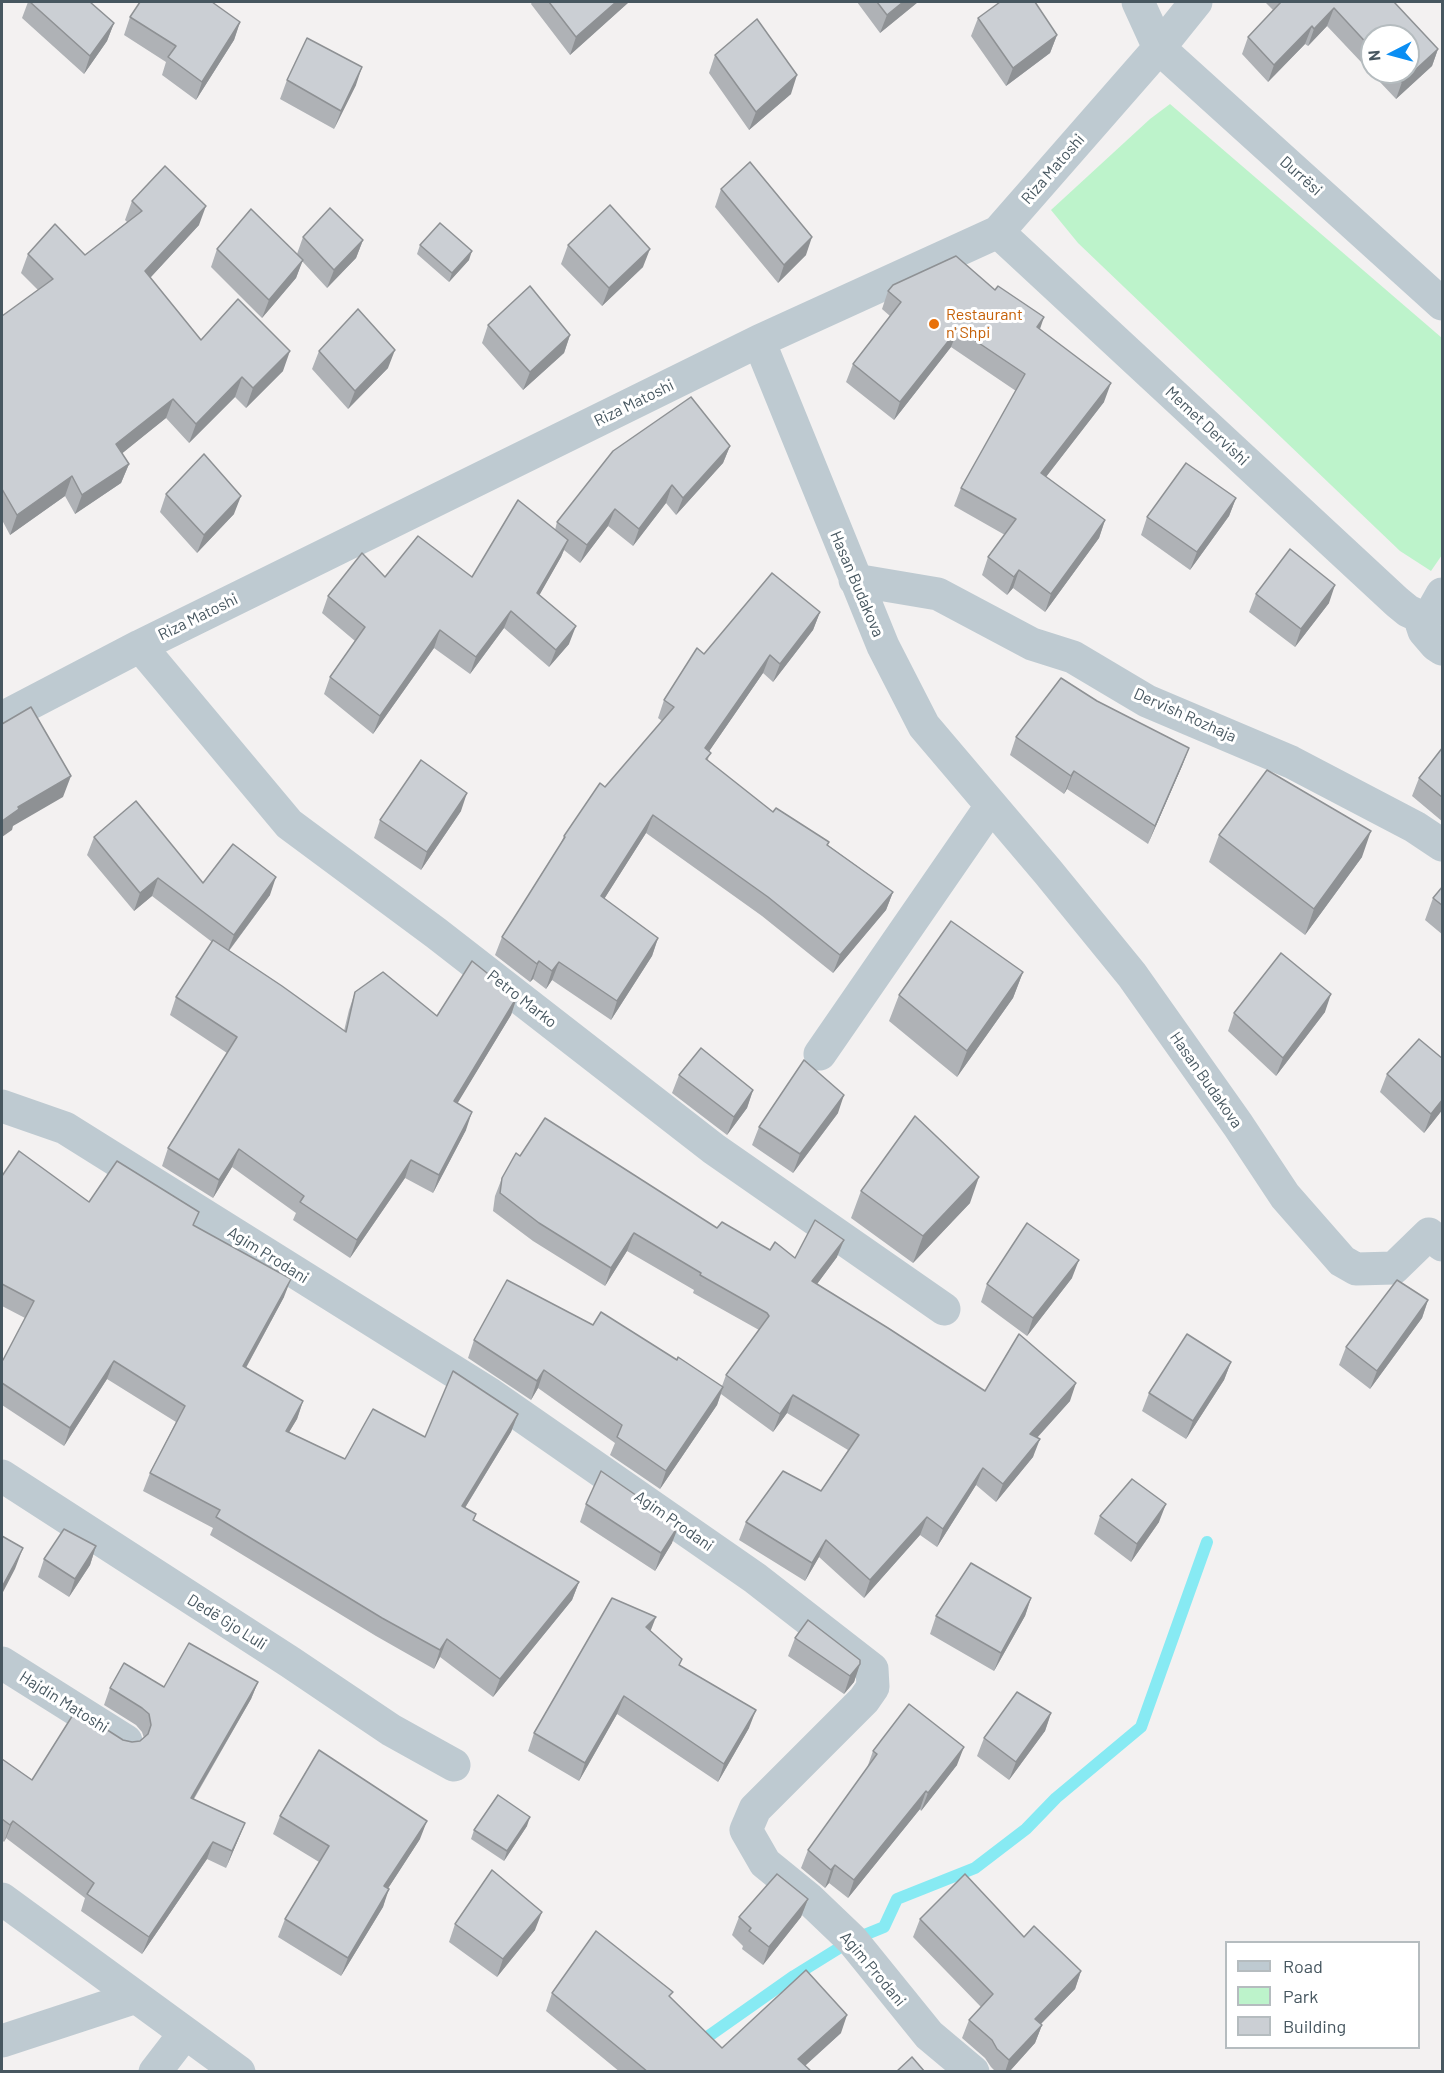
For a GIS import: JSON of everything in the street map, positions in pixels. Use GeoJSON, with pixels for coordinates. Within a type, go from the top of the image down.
{"type":"FeatureCollection","features":[{"type":"Feature","properties":{"kind":"street"},"geometry":{"type":"LineString","coordinates":[[1138,2],[1159,48]]}},
{"type":"Feature","properties":{"kind":"street","name":"Riza Matoshi"},"geometry":{"type":"LineString","coordinates":[[2,718],[140,646],[759,341],[998,232],[1159,48],[1196,2]]}},
{"type":"Feature","properties":{"kind":"street","name":"Durrësi"},"geometry":{"type":"LineString","coordinates":[[1159,48],[1443,304]]}},
{"type":"Feature","properties":{"kind":"street","name":"Memet Dervishi"},"geometry":{"type":"LineString","coordinates":[[998,232],[1397,602],[1419,616],[1424,631],[1436,645],[1443,649]]}},
{"type":"Feature","properties":{"kind":"street","name":"Hasan Budakova"},"geometry":{"type":"LineString","coordinates":[[759,341],[883,646],[924,726],[1132,975],[1285,1196],[1342,1261],[1356,1269],[1394,1269],[1429,1234],[1443,1245]]}},
{"type":"Feature","properties":{"kind":"street","name":"Dervish Rozhaja"},"geometry":{"type":"LineString","coordinates":[[855,580],[938,594],[1032,644],[1073,657],[1147,700],[1291,762],[1415,827],[1443,845]]}},
{"type":"Feature","properties":{"kind":"street"},"geometry":{"type":"LineString","coordinates":[[1419,616],[1433,610],[1443,594]]}},
{"type":"Feature","properties":{"kind":"street","name":"Petro Marko"},"geometry":{"type":"LineString","coordinates":[[140,646],[289,824],[436,933],[714,1149],[944,1309]]}},
{"type":"Feature","properties":{"kind":"street"},"geometry":{"type":"LineString","coordinates":[[820,1054],[991,806]]}},
{"type":"Feature","properties":{"kind":"street","name":"Agim Prodani"},"geometry":{"type":"LineString","coordinates":[[2,1106],[65,1128],[490,1394],[755,1578],[872,1669],[873,1687],[864,1700],[755,1809],[746,1830],[765,1863],[808,1898],[852,1940],[929,2035],[973,2072]]}},
{"type":"Feature","properties":{"kind":"street","name":"Dedë Gjo Luli"},"geometry":{"type":"LineString","coordinates":[[2,1476],[391,1730],[454,1765]]}},
{"type":"Feature","properties":{"kind":"street","name":"Hajdin Matoshi"},"geometry":{"type":"LineString","coordinates":[[2,1663],[126,1741]]}},
{"type":"Feature","properties":{"kind":"street"},"geometry":{"type":"LineString","coordinates":[[2,1899],[239,2072]]}},
{"type":"Feature","properties":{"kind":"street"},"geometry":{"type":"LineString","coordinates":[[2,2041],[136,1996]]}},
{"type":"Feature","properties":{"kind":"street"},"geometry":{"type":"LineString","coordinates":[[155,2072],[185,2033]]}},
{"type":"Feature","properties":{"kind":"green space"},"geometry":{"type":"Polygon","coordinates":[[[1170,104],[1442,338],[1442,555],[1431,571],[1400,551],[1078,243],[1051,210],[1150,119],[1170,104]]]}},
{"type":"Feature","properties":{"kind":"building"},"geometry":{"type":"Polygon","coordinates":[[[30,2],[90,2],[114,23],[90,56],[30,2]]]}},
{"type":"Feature","properties":{"kind":"building"},"geometry":{"type":"Polygon","coordinates":[[[140,2],[212,2],[240,22],[202,82],[168,57],[176,46],[130,17],[140,2]]]}},
{"type":"Feature","properties":{"kind":"building"},"geometry":{"type":"Polygon","coordinates":[[[549,2],[616,2],[576,37],[549,2]]]}},
{"type":"Feature","properties":{"kind":"building"},"geometry":{"type":"Polygon","coordinates":[[[877,2],[903,2],[887,15],[877,2]]]}},
{"type":"Feature","properties":{"kind":"building"},"geometry":{"type":"Polygon","coordinates":[[[1000,2],[1035,2],[1057,35],[1013,68],[978,18],[1000,2]]]}},
{"type":"Feature","properties":{"kind":"building"},"geometry":{"type":"Polygon","coordinates":[[[1281,2],[1394,2],[1415,24],[1360,24],[1360,36],[1334,8],[1314,29],[1312,26],[1274,65],[1248,37],[1281,2]]]}},
{"type":"Feature","properties":{"kind":"building"},"geometry":{"type":"Polygon","coordinates":[[[757,19],[797,75],[756,112],[715,55],[757,19]]]}},
{"type":"Feature","properties":{"kind":"building"},"geometry":{"type":"Polygon","coordinates":[[[1420,30],[1438,49],[1420,66],[1420,30]]]}},
{"type":"Feature","properties":{"kind":"building"},"geometry":{"type":"Polygon","coordinates":[[[307,38],[362,67],[341,111],[287,80],[307,38]]]}},
{"type":"Feature","properties":{"kind":"building"},"geometry":{"type":"Polygon","coordinates":[[[750,162],[812,237],[784,265],[721,189],[750,162]]]}},
{"type":"Feature","properties":{"kind":"building"},"geometry":{"type":"Polygon","coordinates":[[[165,166],[206,206],[145,271],[201,340],[238,299],[290,351],[253,388],[242,377],[196,424],[173,399],[116,444],[129,464],[82,495],[72,476],[17,515],[2,489],[2,316],[53,279],[28,254],[55,224],[85,255],[142,211],[132,201],[165,166]]]}},
{"type":"Feature","properties":{"kind":"building"},"geometry":{"type":"Polygon","coordinates":[[[610,205],[650,249],[609,288],[568,245],[610,205]]]}},
{"type":"Feature","properties":{"kind":"building"},"geometry":{"type":"Polygon","coordinates":[[[330,208],[363,240],[334,270],[303,237],[330,208]]]}},
{"type":"Feature","properties":{"kind":"building"},"geometry":{"type":"Polygon","coordinates":[[[251,209],[303,260],[269,300],[217,249],[251,209]]]}},
{"type":"Feature","properties":{"kind":"building"},"geometry":{"type":"Polygon","coordinates":[[[440,223],[472,251],[452,273],[420,245],[440,223]]]}},
{"type":"Feature","properties":{"kind":"building"},"geometry":{"type":"Polygon","coordinates":[[[956,256],[995,290],[998,286],[1044,317],[1037,327],[1111,383],[1041,473],[1105,520],[1051,594],[1019,570],[1014,577],[988,557],[1016,519],[961,488],[1025,374],[958,329],[900,402],[853,364],[901,302],[888,291],[893,285],[956,256]]]}},
{"type":"Feature","properties":{"kind":"building"},"geometry":{"type":"Polygon","coordinates":[[[530,286],[570,335],[530,372],[488,325],[530,286]]]}},
{"type":"Feature","properties":{"kind":"building"},"geometry":{"type":"Polygon","coordinates":[[[358,309],[395,350],[355,391],[319,351],[358,309]]]}},
{"type":"Feature","properties":{"kind":"building"},"geometry":{"type":"Polygon","coordinates":[[[691,397],[730,446],[683,498],[672,485],[639,529],[615,509],[587,545],[557,522],[613,451],[691,397]]]}},
{"type":"Feature","properties":{"kind":"building"},"geometry":{"type":"Polygon","coordinates":[[[204,454],[241,496],[204,535],[166,494],[204,454]]]}},
{"type":"Feature","properties":{"kind":"building"},"geometry":{"type":"Polygon","coordinates":[[[1186,463],[1236,498],[1197,552],[1147,517],[1186,463]]]}},
{"type":"Feature","properties":{"kind":"building"},"geometry":{"type":"Polygon","coordinates":[[[518,500],[568,540],[537,593],[576,626],[556,650],[511,611],[476,657],[440,630],[380,716],[330,677],[365,627],[328,596],[362,553],[385,577],[418,536],[472,577],[518,500]]]}},
{"type":"Feature","properties":{"kind":"building"},"geometry":{"type":"Polygon","coordinates":[[[1290,549],[1335,585],[1301,629],[1256,594],[1290,549]]]}},
{"type":"Feature","properties":{"kind":"building"},"geometry":{"type":"Polygon","coordinates":[[[772,573],[820,612],[780,664],[770,655],[705,748],[711,753],[706,759],[773,812],[776,808],[829,842],[827,845],[893,892],[840,955],[768,897],[653,815],[601,896],[658,938],[617,1001],[559,962],[552,971],[539,961],[537,964],[502,937],[564,836],[600,783],[605,787],[674,707],[664,700],[697,648],[704,654],[772,573]]]}},
{"type":"Feature","properties":{"kind":"building"},"geometry":{"type":"Polygon","coordinates":[[[1061,678],[1097,701],[1189,748],[1155,826],[1074,771],[1071,776],[1016,737],[1061,678]]]}},
{"type":"Feature","properties":{"kind":"building"},"geometry":{"type":"Polygon","coordinates":[[[31,707],[71,776],[18,807],[19,809],[2,821],[2,724],[31,707]]]}},
{"type":"Feature","properties":{"kind":"building"},"geometry":{"type":"Polygon","coordinates":[[[1443,747],[1443,798],[1419,778],[1443,747]]]}},
{"type":"Feature","properties":{"kind":"building"},"geometry":{"type":"Polygon","coordinates":[[[421,760],[467,793],[427,852],[380,820],[421,760]]]}},
{"type":"Feature","properties":{"kind":"building"},"geometry":{"type":"Polygon","coordinates":[[[1267,770],[1371,831],[1314,909],[1219,835],[1267,770]]]}},
{"type":"Feature","properties":{"kind":"building"},"geometry":{"type":"Polygon","coordinates":[[[136,801],[203,883],[233,844],[276,877],[234,935],[158,878],[140,893],[94,837],[136,801]]]}},
{"type":"Feature","properties":{"kind":"building"},"geometry":{"type":"Polygon","coordinates":[[[1443,886],[1443,906],[1433,898],[1443,886]]]}},
{"type":"Feature","properties":{"kind":"building"},"geometry":{"type":"Polygon","coordinates":[[[951,921],[1023,972],[967,1051],[899,995],[951,921]]]}},
{"type":"Feature","properties":{"kind":"building"},"geometry":{"type":"Polygon","coordinates":[[[213,940],[346,1032],[355,992],[383,972],[437,1016],[472,961],[517,997],[454,1101],[472,1112],[439,1175],[411,1160],[357,1240],[300,1202],[304,1196],[239,1149],[219,1180],[168,1148],[237,1037],[176,997],[213,940]]]}},
{"type":"Feature","properties":{"kind":"building"},"geometry":{"type":"Polygon","coordinates":[[[1281,953],[1331,994],[1283,1058],[1234,1013],[1281,953]]]}},
{"type":"Feature","properties":{"kind":"building"},"geometry":{"type":"Polygon","coordinates":[[[1419,1039],[1443,1059],[1443,1099],[1431,1114],[1387,1074],[1419,1039]]]}},
{"type":"Feature","properties":{"kind":"building"},"geometry":{"type":"Polygon","coordinates":[[[701,1048],[753,1090],[734,1117],[679,1075],[701,1048]]]}},
{"type":"Feature","properties":{"kind":"building"},"geometry":{"type":"Polygon","coordinates":[[[804,1060],[844,1095],[800,1154],[759,1127],[804,1060]]]}},
{"type":"Feature","properties":{"kind":"building"},"geometry":{"type":"Polygon","coordinates":[[[915,1116],[979,1177],[923,1236],[861,1191],[915,1116]]]}},
{"type":"Feature","properties":{"kind":"building"},"geometry":{"type":"Polygon","coordinates":[[[545,1118],[717,1228],[722,1222],[770,1250],[775,1242],[795,1258],[815,1220],[844,1240],[812,1281],[985,1391],[1019,1334],[1076,1383],[1030,1434],[1040,1439],[1003,1484],[983,1468],[943,1529],[927,1517],[870,1580],[826,1540],[812,1563],[746,1522],[783,1471],[821,1491],[859,1435],[793,1395],[780,1414],[726,1375],[769,1316],[767,1313],[700,1275],[701,1273],[634,1233],[611,1268],[539,1223],[500,1193],[502,1178],[516,1153],[520,1156],[545,1118]]]}},
{"type":"Feature","properties":{"kind":"building"},"geometry":{"type":"Polygon","coordinates":[[[19,1151],[89,1202],[117,1161],[199,1212],[193,1225],[291,1279],[243,1366],[303,1401],[286,1431],[345,1459],[373,1409],[425,1437],[453,1371],[518,1414],[462,1506],[476,1514],[473,1520],[579,1582],[500,1679],[447,1639],[440,1650],[382,1618],[216,1517],[220,1510],[150,1473],[185,1406],[114,1361],[70,1428],[2,1383],[2,1359],[34,1301],[2,1284],[2,1176],[19,1151]]]}},
{"type":"Feature","properties":{"kind":"building"},"geometry":{"type":"Polygon","coordinates":[[[1027,1223],[1079,1260],[1033,1318],[987,1284],[1027,1223]]]}},
{"type":"Feature","properties":{"kind":"building"},"geometry":{"type":"Polygon","coordinates":[[[507,1280],[593,1325],[601,1312],[677,1360],[678,1357],[723,1387],[666,1471],[617,1437],[622,1425],[544,1370],[537,1381],[474,1340],[507,1280]]]}},
{"type":"Feature","properties":{"kind":"building"},"geometry":{"type":"Polygon","coordinates":[[[1397,1280],[1428,1300],[1377,1371],[1346,1347],[1397,1280]]]}},
{"type":"Feature","properties":{"kind":"building"},"geometry":{"type":"Polygon","coordinates":[[[1187,1334],[1231,1362],[1193,1421],[1149,1393],[1187,1334]]]}},
{"type":"Feature","properties":{"kind":"building"},"geometry":{"type":"Polygon","coordinates":[[[601,1471],[679,1525],[661,1553],[586,1504],[601,1471]]]}},
{"type":"Feature","properties":{"kind":"building"},"geometry":{"type":"Polygon","coordinates":[[[1132,1479],[1166,1504],[1137,1544],[1100,1516],[1132,1479]]]}},
{"type":"Feature","properties":{"kind":"building"},"geometry":{"type":"Polygon","coordinates":[[[64,1529],[96,1546],[75,1579],[44,1559],[64,1529]]]}},
{"type":"Feature","properties":{"kind":"building"},"geometry":{"type":"Polygon","coordinates":[[[2,1536],[23,1548],[2,1587],[2,1536]]]}},
{"type":"Feature","properties":{"kind":"building"},"geometry":{"type":"Polygon","coordinates":[[[971,1563],[1031,1598],[1001,1653],[936,1616],[971,1563]]]}},
{"type":"Feature","properties":{"kind":"building"},"geometry":{"type":"Polygon","coordinates":[[[612,1598],[656,1617],[646,1627],[682,1659],[679,1665],[756,1710],[724,1764],[624,1696],[585,1763],[534,1733],[612,1598]]]}},
{"type":"Feature","properties":{"kind":"building"},"geometry":{"type":"Polygon","coordinates":[[[808,1620],[860,1660],[860,1664],[850,1676],[795,1638],[808,1620]]]}},
{"type":"Feature","properties":{"kind":"building"},"geometry":{"type":"Polygon","coordinates":[[[189,1643],[258,1682],[191,1798],[245,1823],[232,1851],[213,1842],[149,1937],[87,1894],[94,1883],[13,1821],[10,1825],[2,1819],[2,1759],[32,1780],[76,1710],[123,1740],[140,1741],[148,1734],[151,1725],[149,1714],[110,1688],[124,1663],[164,1687],[189,1643]]]}},
{"type":"Feature","properties":{"kind":"building"},"geometry":{"type":"Polygon","coordinates":[[[1017,1692],[1051,1713],[1016,1762],[984,1738],[1017,1692]]]}},
{"type":"Feature","properties":{"kind":"building"},"geometry":{"type":"Polygon","coordinates":[[[909,1704],[964,1747],[854,1880],[835,1865],[831,1870],[808,1850],[877,1754],[873,1751],[909,1704]]]}},
{"type":"Feature","properties":{"kind":"building"},"geometry":{"type":"Polygon","coordinates":[[[319,1750],[427,1821],[384,1886],[389,1889],[348,1958],[285,1919],[329,1846],[280,1816],[319,1750]]]}},
{"type":"Feature","properties":{"kind":"building"},"geometry":{"type":"Polygon","coordinates":[[[498,1795],[530,1817],[507,1851],[474,1830],[498,1795]]]}},
{"type":"Feature","properties":{"kind":"building"},"geometry":{"type":"Polygon","coordinates":[[[492,1870],[542,1912],[503,1959],[455,1924],[492,1870]]]}},
{"type":"Feature","properties":{"kind":"building"},"geometry":{"type":"Polygon","coordinates":[[[777,1874],[808,1899],[769,1947],[749,1931],[751,1928],[739,1917],[777,1874]]]}},
{"type":"Feature","properties":{"kind":"building"},"geometry":{"type":"Polygon","coordinates":[[[965,1874],[1024,1937],[1034,1926],[1081,1971],[1035,2019],[1042,2025],[1009,2060],[997,2049],[992,2040],[969,2020],[993,1994],[920,1919],[965,1874]]]}},
{"type":"Feature","properties":{"kind":"building"},"geometry":{"type":"Polygon","coordinates":[[[596,1931],[673,1992],[669,1996],[722,2048],[806,1970],[847,2015],[798,2059],[812,2072],[648,2072],[552,1993],[596,1931]]]}},
{"type":"Feature","properties":{"kind":"building"},"geometry":{"type":"Polygon","coordinates":[[[912,2057],[925,2072],[896,2072],[912,2057]]]}},
{"type":"Feature","properties":{"kind":"waterway"},"geometry":{"type":"LineString","coordinates":[[696,2045],[794,1976],[852,1940],[884,1927],[897,1899],[975,1868],[1026,1829],[1056,1798],[1141,1727],[1207,1542]]}},
{"type":"Feature","properties":{"kind":"place","name":"Restaurant n' Shpi"},"geometry":{"type":"Point","coordinates":[934,324]}}]}
